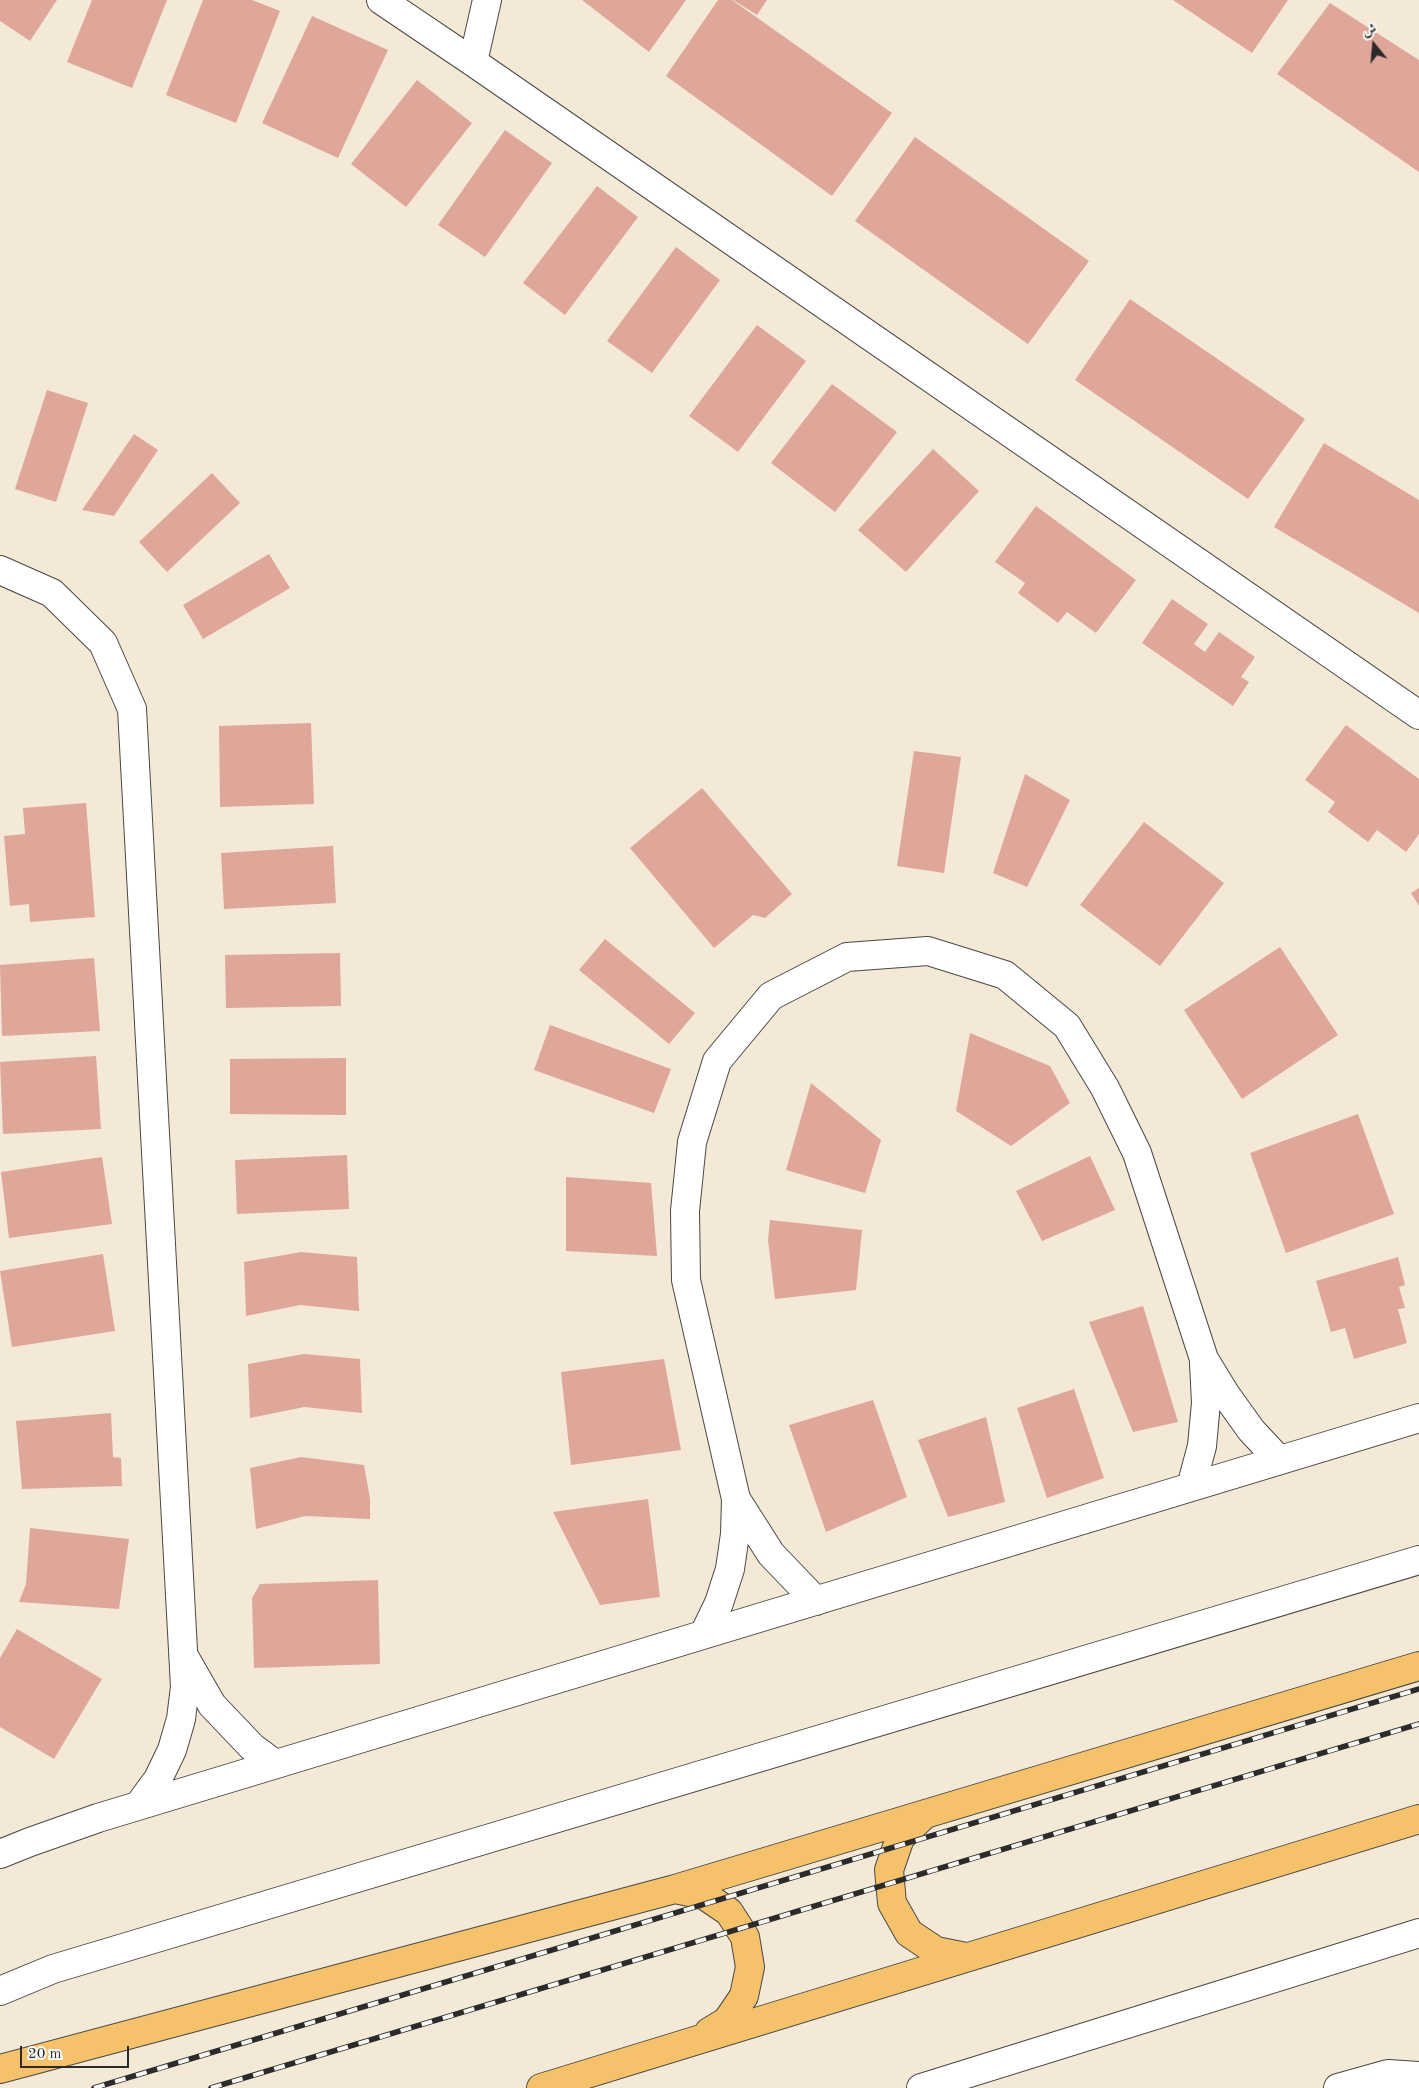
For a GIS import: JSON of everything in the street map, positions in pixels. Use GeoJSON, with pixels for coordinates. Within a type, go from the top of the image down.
{"type":"FeatureCollection","features":[{"type":"Feature","properties":{"kind":"main road"},"geometry":{"type":"LineString","coordinates":[[0,2069],[675,1889],[1419,1666]]}},
{"type":"Feature","properties":{"kind":"main road"},"geometry":{"type":"LineString","coordinates":[[924,1815],[900,1838],[894,1854],[889,1870],[892,1903],[909,1932],[936,1951],[969,1958]]}},
{"type":"Feature","properties":{"kind":"main road"},"geometry":{"type":"LineString","coordinates":[[541,2088],[702,2037],[969,1958],[1419,1819]]}},
{"type":"Feature","properties":{"kind":"main road"},"geometry":{"type":"LineString","coordinates":[[675,1889],[704,1895],[729,1912],[745,1937],[747,1947],[750,1966],[744,1996],[727,2021],[702,2037]]}},
{"type":"Feature","properties":{"kind":"street"},"geometry":{"type":"LineString","coordinates":[[473,62],[487,0]]}},
{"type":"Feature","properties":{"kind":"street"},"geometry":{"type":"LineString","coordinates":[[398,4],[473,62],[1419,715]]}},
{"type":"Feature","properties":{"kind":"street"},"geometry":{"type":"LineString","coordinates":[[0,570],[52,592],[103,643],[132,709],[185,1687],[181,1719],[174,1742],[158,1779],[139,1805]]}},
{"type":"Feature","properties":{"kind":"street"},"geometry":{"type":"LineString","coordinates":[[704,1634],[719,1602],[730,1569],[735,1534],[736,1499],[686,1280],[685,1211],[692,1142],[717,1061],[741,1032],[771,996],[846,957],[928,951],[1005,975],[1067,1026],[1106,1088],[1137,1153],[1204,1359],[1226,1395],[1251,1430],[1279,1460]]}},
{"type":"Feature","properties":{"kind":"street"},"geometry":{"type":"LineString","coordinates":[[1191,1487],[1202,1446],[1206,1403],[1204,1359]]}},
{"type":"Feature","properties":{"kind":"street"},"geometry":{"type":"LineString","coordinates":[[0,1854],[139,1805],[1419,1418]]}},
{"type":"Feature","properties":{"kind":"street"},"geometry":{"type":"LineString","coordinates":[[736,1499],[771,1554],[816,1601]]}},
{"type":"Feature","properties":{"kind":"street"},"geometry":{"type":"LineString","coordinates":[[0,1991],[52,1969],[1419,1560]]}},
{"type":"Feature","properties":{"kind":"street"},"geometry":{"type":"LineString","coordinates":[[184,1655],[196,1680],[212,1705],[252,1747],[275,1764]]}},
{"type":"Feature","properties":{"kind":"street"},"geometry":{"type":"LineString","coordinates":[[921,2088],[1419,1933]]}},
{"type":"Feature","properties":{"kind":"street"},"geometry":{"type":"LineString","coordinates":[[1338,2088],[1388,2074],[1419,2076]]}},
{"type":"Feature","properties":{"kind":"building"},"geometry":{"type":"Polygon","coordinates":[[[0,0],[57,0],[30,41],[0,21],[0,0]]]}},
{"type":"Feature","properties":{"kind":"building"},"geometry":{"type":"Polygon","coordinates":[[[92,0],[167,0],[132,88],[67,62],[92,0]]]}},
{"type":"Feature","properties":{"kind":"building"},"geometry":{"type":"Polygon","coordinates":[[[203,0],[252,0],[280,11],[236,123],[166,95],[203,0]]]}},
{"type":"Feature","properties":{"kind":"building"},"geometry":{"type":"Polygon","coordinates":[[[582,0],[686,0],[649,52],[582,0]]]}},
{"type":"Feature","properties":{"kind":"building"},"geometry":{"type":"Polygon","coordinates":[[[718,0],[732,0],[892,113],[832,196],[666,76],[718,0]]]}},
{"type":"Feature","properties":{"kind":"building"},"geometry":{"type":"Polygon","coordinates":[[[733,0],[767,0],[757,15],[733,0]]]}},
{"type":"Feature","properties":{"kind":"building"},"geometry":{"type":"Polygon","coordinates":[[[1173,0],[1288,0],[1252,53],[1173,0]]]}},
{"type":"Feature","properties":{"kind":"building"},"geometry":{"type":"Polygon","coordinates":[[[1330,3],[1419,60],[1419,172],[1277,74],[1330,3]]]}},
{"type":"Feature","properties":{"kind":"building"},"geometry":{"type":"Polygon","coordinates":[[[312,16],[388,50],[338,158],[262,123],[312,16]]]}},
{"type":"Feature","properties":{"kind":"building"},"geometry":{"type":"Polygon","coordinates":[[[417,80],[472,123],[406,207],[351,164],[417,80]]]}},
{"type":"Feature","properties":{"kind":"building"},"geometry":{"type":"Polygon","coordinates":[[[505,130],[552,163],[485,257],[438,225],[505,130]]]}},
{"type":"Feature","properties":{"kind":"building"},"geometry":{"type":"Polygon","coordinates":[[[915,137],[1089,261],[1028,344],[855,221],[915,137]]]}},
{"type":"Feature","properties":{"kind":"building"},"geometry":{"type":"Polygon","coordinates":[[[597,186],[638,217],[565,315],[523,283],[597,186]]]}},
{"type":"Feature","properties":{"kind":"building"},"geometry":{"type":"Polygon","coordinates":[[[676,247],[720,280],[652,373],[607,341],[676,247]]]}},
{"type":"Feature","properties":{"kind":"building"},"geometry":{"type":"Polygon","coordinates":[[[1130,299],[1305,419],[1248,499],[1075,380],[1130,299]]]}},
{"type":"Feature","properties":{"kind":"building"},"geometry":{"type":"Polygon","coordinates":[[[757,325],[806,361],[738,452],[689,416],[757,325]]]}},
{"type":"Feature","properties":{"kind":"building"},"geometry":{"type":"Polygon","coordinates":[[[832,384],[897,432],[835,512],[771,463],[832,384]]]}},
{"type":"Feature","properties":{"kind":"building"},"geometry":{"type":"Polygon","coordinates":[[[47,390],[88,403],[56,502],[15,489],[47,390]]]}},
{"type":"Feature","properties":{"kind":"building"},"geometry":{"type":"Polygon","coordinates":[[[134,434],[158,450],[114,516],[82,510],[134,434]]]}},
{"type":"Feature","properties":{"kind":"building"},"geometry":{"type":"Polygon","coordinates":[[[1324,443],[1419,500],[1419,613],[1274,527],[1324,443]]]}},
{"type":"Feature","properties":{"kind":"building"},"geometry":{"type":"Polygon","coordinates":[[[933,449],[979,491],[906,572],[858,530],[933,449]]]}},
{"type":"Feature","properties":{"kind":"building"},"geometry":{"type":"Polygon","coordinates":[[[212,473],[240,503],[167,572],[139,542],[212,473]]]}},
{"type":"Feature","properties":{"kind":"building"},"geometry":{"type":"Polygon","coordinates":[[[1036,506],[1136,580],[1096,633],[1067,612],[1058,623],[1018,593],[1025,583],[995,562],[1036,506]]]}},
{"type":"Feature","properties":{"kind":"building"},"geometry":{"type":"Polygon","coordinates":[[[269,554],[290,588],[203,639],[183,605],[269,554]]]}},
{"type":"Feature","properties":{"kind":"building"},"geometry":{"type":"Polygon","coordinates":[[[1172,599],[1208,624],[1194,644],[1205,652],[1219,632],[1255,657],[1241,677],[1249,682],[1233,706],[1142,643],[1172,599]]]}},
{"type":"Feature","properties":{"kind":"building"},"geometry":{"type":"Polygon","coordinates":[[[311,723],[314,804],[220,807],[219,726],[311,723]]]}},
{"type":"Feature","properties":{"kind":"building"},"geometry":{"type":"Polygon","coordinates":[[[1346,725],[1419,779],[1419,834],[1406,852],[1377,830],[1368,842],[1328,812],[1335,802],[1305,780],[1346,725]]]}},
{"type":"Feature","properties":{"kind":"building"},"geometry":{"type":"Polygon","coordinates":[[[914,751],[961,757],[944,873],[897,866],[914,751]]]}},
{"type":"Feature","properties":{"kind":"building"},"geometry":{"type":"Polygon","coordinates":[[[1025,774],[1070,800],[1027,887],[993,873],[1025,774]]]}},
{"type":"Feature","properties":{"kind":"building"},"geometry":{"type":"Polygon","coordinates":[[[702,788],[792,894],[765,918],[753,915],[714,948],[630,848],[702,788]]]}},
{"type":"Feature","properties":{"kind":"building"},"geometry":{"type":"Polygon","coordinates":[[[86,803],[95,917],[30,922],[29,904],[10,906],[4,836],[25,834],[23,808],[86,803]]]}},
{"type":"Feature","properties":{"kind":"building"},"geometry":{"type":"Polygon","coordinates":[[[1144,822],[1224,883],[1160,966],[1080,905],[1144,822]]]}},
{"type":"Feature","properties":{"kind":"building"},"geometry":{"type":"Polygon","coordinates":[[[333,846],[336,903],[224,909],[221,853],[333,846]]]}},
{"type":"Feature","properties":{"kind":"building"},"geometry":{"type":"Polygon","coordinates":[[[1419,888],[1419,906],[1411,893],[1419,888]]]}},
{"type":"Feature","properties":{"kind":"building"},"geometry":{"type":"Polygon","coordinates":[[[605,939],[695,1013],[669,1044],[579,970],[605,939]]]}},
{"type":"Feature","properties":{"kind":"building"},"geometry":{"type":"Polygon","coordinates":[[[1280,947],[1338,1035],[1242,1099],[1184,1010],[1280,947]]]}},
{"type":"Feature","properties":{"kind":"building"},"geometry":{"type":"Polygon","coordinates":[[[340,953],[341,1006],[226,1008],[225,955],[340,953]]]}},
{"type":"Feature","properties":{"kind":"building"},"geometry":{"type":"Polygon","coordinates":[[[94,958],[100,1031],[2,1036],[0,965],[94,958]]]}},
{"type":"Feature","properties":{"kind":"building"},"geometry":{"type":"Polygon","coordinates":[[[550,1025],[671,1069],[654,1113],[534,1070],[550,1025]]]}},
{"type":"Feature","properties":{"kind":"building"},"geometry":{"type":"Polygon","coordinates":[[[970,1033],[1050,1066],[1070,1103],[1011,1146],[956,1111],[970,1033]]]}},
{"type":"Feature","properties":{"kind":"building"},"geometry":{"type":"Polygon","coordinates":[[[96,1056],[101,1129],[3,1134],[0,1062],[96,1056]]]}},
{"type":"Feature","properties":{"kind":"building"},"geometry":{"type":"Polygon","coordinates":[[[346,1058],[346,1115],[230,1114],[230,1059],[346,1058]]]}},
{"type":"Feature","properties":{"kind":"building"},"geometry":{"type":"Polygon","coordinates":[[[811,1083],[881,1140],[865,1193],[786,1170],[811,1083]]]}},
{"type":"Feature","properties":{"kind":"building"},"geometry":{"type":"Polygon","coordinates":[[[1358,1114],[1394,1214],[1286,1253],[1250,1153],[1358,1114]]]}},
{"type":"Feature","properties":{"kind":"building"},"geometry":{"type":"Polygon","coordinates":[[[347,1155],[349,1209],[237,1214],[235,1160],[347,1155]]]}},
{"type":"Feature","properties":{"kind":"building"},"geometry":{"type":"Polygon","coordinates":[[[1090,1156],[1115,1210],[1042,1241],[1016,1191],[1090,1156]]]}},
{"type":"Feature","properties":{"kind":"building"},"geometry":{"type":"Polygon","coordinates":[[[102,1157],[112,1224],[9,1238],[1,1172],[102,1157]]]}},
{"type":"Feature","properties":{"kind":"building"},"geometry":{"type":"Polygon","coordinates":[[[566,1177],[651,1183],[657,1256],[566,1251],[566,1177]]]}},
{"type":"Feature","properties":{"kind":"building"},"geometry":{"type":"Polygon","coordinates":[[[770,1220],[862,1230],[856,1290],[775,1299],[768,1240],[770,1220]]]}},
{"type":"Feature","properties":{"kind":"building"},"geometry":{"type":"Polygon","coordinates":[[[301,1252],[357,1257],[359,1311],[300,1305],[246,1316],[244,1262],[301,1252]]]}},
{"type":"Feature","properties":{"kind":"building"},"geometry":{"type":"Polygon","coordinates":[[[103,1254],[115,1331],[12,1347],[0,1271],[103,1254]]]}},
{"type":"Feature","properties":{"kind":"building"},"geometry":{"type":"Polygon","coordinates":[[[1398,1257],[1405,1285],[1399,1287],[1405,1308],[1398,1309],[1407,1343],[1354,1359],[1345,1328],[1331,1332],[1316,1281],[1398,1257]]]}},
{"type":"Feature","properties":{"kind":"building"},"geometry":{"type":"Polygon","coordinates":[[[1143,1306],[1178,1422],[1133,1432],[1089,1322],[1143,1306]]]}},
{"type":"Feature","properties":{"kind":"building"},"geometry":{"type":"Polygon","coordinates":[[[304,1354],[360,1359],[362,1413],[304,1407],[250,1418],[248,1364],[304,1354]]]}},
{"type":"Feature","properties":{"kind":"building"},"geometry":{"type":"Polygon","coordinates":[[[664,1359],[681,1450],[571,1465],[561,1372],[664,1359]]]}},
{"type":"Feature","properties":{"kind":"building"},"geometry":{"type":"Polygon","coordinates":[[[1074,1389],[1104,1478],[1047,1498],[1017,1408],[1074,1389]]]}},
{"type":"Feature","properties":{"kind":"building"},"geometry":{"type":"Polygon","coordinates":[[[873,1400],[907,1497],[826,1532],[789,1425],[873,1400]]]}},
{"type":"Feature","properties":{"kind":"building"},"geometry":{"type":"Polygon","coordinates":[[[111,1413],[113,1457],[121,1458],[122,1486],[22,1489],[16,1421],[111,1413]]]}},
{"type":"Feature","properties":{"kind":"building"},"geometry":{"type":"Polygon","coordinates":[[[986,1417],[1005,1502],[948,1517],[918,1440],[986,1417]]]}},
{"type":"Feature","properties":{"kind":"building"},"geometry":{"type":"Polygon","coordinates":[[[301,1457],[364,1465],[370,1499],[370,1519],[305,1516],[256,1529],[250,1468],[301,1457]]]}},
{"type":"Feature","properties":{"kind":"building"},"geometry":{"type":"Polygon","coordinates":[[[648,1499],[660,1597],[600,1605],[553,1512],[648,1499]]]}},
{"type":"Feature","properties":{"kind":"building"},"geometry":{"type":"Polygon","coordinates":[[[30,1528],[129,1539],[119,1609],[19,1602],[26,1584],[30,1528]]]}},
{"type":"Feature","properties":{"kind":"building"},"geometry":{"type":"Polygon","coordinates":[[[378,1580],[380,1664],[254,1668],[252,1598],[260,1584],[378,1580]]]}},
{"type":"Feature","properties":{"kind":"building"},"geometry":{"type":"Polygon","coordinates":[[[17,1629],[102,1679],[54,1759],[0,1727],[0,1658],[17,1629]]]}},
{"type":"Feature","properties":{"kind":"railway"},"geometry":{"type":"LineString","coordinates":[[94,2088],[1419,1689]]}},
{"type":"Feature","properties":{"kind":"railway"},"geometry":{"type":"LineString","coordinates":[[211,2088],[1419,1724]]}}]}
